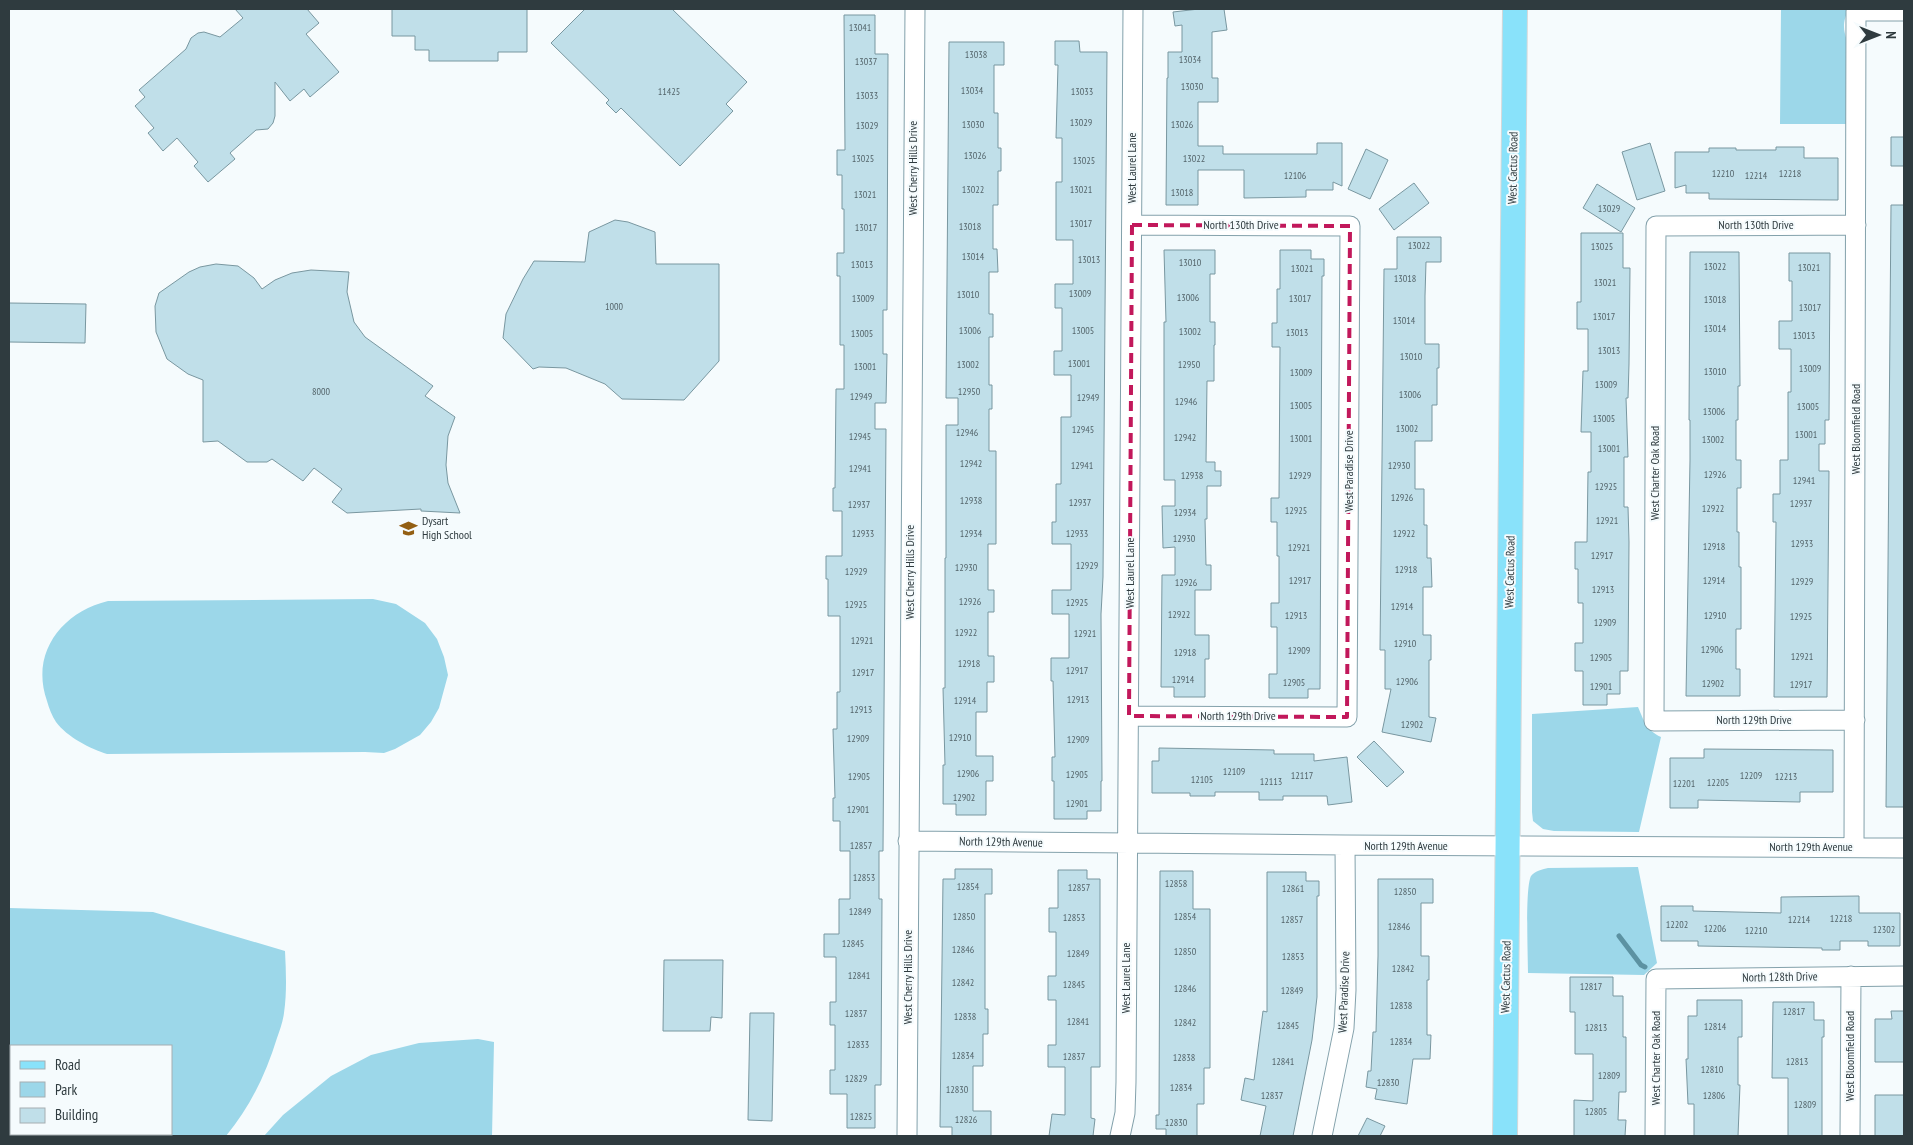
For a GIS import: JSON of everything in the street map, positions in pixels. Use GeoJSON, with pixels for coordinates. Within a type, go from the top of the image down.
{"type":"FeatureCollection","features":[{"type":"Feature","properties":{"kind":"main road","name":"West Cactus Road"},"geometry":{"type":"LineString","coordinates":[[1505,1136],[1515,9]]}},
{"type":"Feature","properties":{"kind":"street","name":"West Cherry Hills Drive"},"geometry":{"type":"LineString","coordinates":[[907,1136],[914,9]]}},
{"type":"Feature","properties":{"kind":"street","name":"West Laurel Lane"},"geometry":{"type":"LineString","coordinates":[[1120,1136],[1125,1113],[1126,1082],[1134,9]]}},
{"type":"Feature","properties":{"kind":"street","name":"West Bloomfield Road"},"geometry":{"type":"LineString","coordinates":[[1854,847],[1856,11],[1904,10]]}},
{"type":"Feature","properties":{"kind":"street","name":"North 130th Drive"},"geometry":{"type":"LineString","coordinates":[[1132,225],[1350,226]]}},
{"type":"Feature","properties":{"kind":"street","name":"North 130th Drive"},"geometry":{"type":"LineString","coordinates":[[1656,226],[1856,225]]}},
{"type":"Feature","properties":{"kind":"street","name":"West Paradise Drive"},"geometry":{"type":"LineString","coordinates":[[1347,717],[1350,226]]}},
{"type":"Feature","properties":{"kind":"street","name":"West Charter Oak Road"},"geometry":{"type":"LineString","coordinates":[[1654,721],[1656,226]]}},
{"type":"Feature","properties":{"kind":"street","name":"North 129th Drive"},"geometry":{"type":"LineString","coordinates":[[1128,716],[1347,717]]}},
{"type":"Feature","properties":{"kind":"street","name":"North 129th Drive"},"geometry":{"type":"LineString","coordinates":[[1654,721],[1855,720]]}},
{"type":"Feature","properties":{"kind":"street","name":"North 129th Avenue"},"geometry":{"type":"LineString","coordinates":[[908,841],[1345,846],[1904,848]]}},
{"type":"Feature","properties":{"kind":"street","name":"West Paradise Drive"},"geometry":{"type":"LineString","coordinates":[[1322,1136],[1344,1028],[1346,990],[1345,846]]}},
{"type":"Feature","properties":{"kind":"street","name":"West Bloomfield Road"},"geometry":{"type":"LineString","coordinates":[[1850,1136],[1851,976]]}},
{"type":"Feature","properties":{"kind":"street","name":"North 128th Drive"},"geometry":{"type":"LineString","coordinates":[[1656,979],[1904,976]]}},
{"type":"Feature","properties":{"kind":"street","name":"West Charter Oak Road"},"geometry":{"type":"LineString","coordinates":[[1655,1136],[1656,979]]}},
{"type":"Feature","properties":{"kind":"highlighted area"},"geometry":{"type":"Polygon","coordinates":[[[1132,225],[1350,226],[1347,717],[1129,716],[1132,225]]]}},
{"type":"Feature","properties":{"kind":"green space"},"geometry":{"type":"Polygon","coordinates":[[[1781,9],[1849,9],[1844,22],[1844,28],[1852,65],[1849,124],[1780,124],[1781,9]]]}},
{"type":"Feature","properties":{"kind":"green space"},"geometry":{"type":"Polygon","coordinates":[[[373,599],[396,604],[425,623],[437,639],[448,675],[439,708],[431,722],[420,735],[384,753],[107,754],[87,746],[66,733],[56,722],[48,704],[43,683],[43,667],[47,651],[54,637],[64,625],[91,606],[108,601],[373,599]]]}},
{"type":"Feature","properties":{"kind":"green space"},"geometry":{"type":"Polygon","coordinates":[[[1638,707],[1649,728],[1661,737],[1639,832],[1554,831],[1543,829],[1533,821],[1532,714],[1638,707]]]}},
{"type":"Feature","properties":{"kind":"green space"},"geometry":{"type":"Polygon","coordinates":[[[1638,867],[1657,963],[1644,975],[1528,973],[1528,894],[1529,883],[1533,874],[1548,868],[1638,867]]]}},
{"type":"Feature","properties":{"kind":"green space"},"geometry":{"type":"Polygon","coordinates":[[[9,908],[153,912],[285,951],[286,997],[284,1016],[280,1029],[268,1064],[256,1090],[243,1114],[226,1136],[9,1136],[9,908]]]}},
{"type":"Feature","properties":{"kind":"green space"},"geometry":{"type":"Polygon","coordinates":[[[478,1039],[494,1042],[492,1136],[264,1136],[283,1115],[331,1076],[371,1055],[419,1043],[478,1039]]]}},
{"type":"Feature","properties":{"kind":"building"},"geometry":{"type":"Polygon","coordinates":[[[235,9],[307,9],[319,23],[306,34],[339,72],[310,97],[304,89],[290,101],[275,82],[275,116],[273,123],[268,129],[256,130],[230,153],[235,159],[208,182],[194,166],[198,162],[177,138],[163,151],[148,133],[154,128],[135,106],[145,97],[139,90],[186,49],[191,38],[198,33],[204,32],[220,37],[243,18],[235,9]]]}},
{"type":"Feature","properties":{"kind":"building"},"geometry":{"type":"Polygon","coordinates":[[[392,9],[527,9],[527,52],[498,52],[498,61],[429,61],[429,50],[415,50],[415,36],[392,36],[392,9]]]}},
{"type":"Feature","properties":{"kind":"building"},"geometry":{"type":"Polygon","coordinates":[[[585,9],[672,9],[747,82],[726,104],[733,111],[680,166],[621,108],[616,113],[606,103],[609,100],[551,43],[585,9]]]}},
{"type":"Feature","properties":{"kind":"building"},"geometry":{"type":"Polygon","coordinates":[[[1224,9],[1227,30],[1212,32],[1212,78],[1218,78],[1218,102],[1198,102],[1198,146],[1223,146],[1223,154],[1317,154],[1317,143],[1342,143],[1342,186],[1333,182],[1333,190],[1306,190],[1306,197],[1244,198],[1244,170],[1198,170],[1198,205],[1166,205],[1168,52],[1182,52],[1182,25],[1175,26],[1173,12],[1224,9]]]}},
{"type":"Feature","properties":{"kind":"building"},"geometry":{"type":"Polygon","coordinates":[[[844,15],[875,15],[875,54],[888,54],[887,310],[883,310],[883,354],[887,354],[886,403],[875,403],[875,429],[886,429],[883,851],[879,851],[879,899],[882,899],[881,1085],[875,1085],[875,1128],[847,1128],[847,1094],[830,1094],[830,1070],[835,1070],[835,1025],[830,1025],[830,1002],[836,1002],[836,957],[824,957],[824,934],[839,934],[839,899],[850,899],[850,851],[840,851],[840,821],[833,821],[833,798],[835,798],[833,729],[837,729],[837,692],[840,692],[840,616],[828,616],[828,579],[826,579],[826,556],[842,556],[842,511],[833,511],[833,488],[835,488],[836,389],[844,389],[844,345],[840,345],[840,276],[837,276],[837,253],[844,253],[844,209],[842,209],[842,175],[837,175],[837,150],[845,150],[844,15]]]}},
{"type":"Feature","properties":{"kind":"building"},"geometry":{"type":"Polygon","coordinates":[[[1055,41],[1079,41],[1080,52],[1107,52],[1103,577],[1101,614],[1102,781],[1101,811],[1087,811],[1087,819],[1054,819],[1054,781],[1052,781],[1052,757],[1055,757],[1051,658],[1069,658],[1069,614],[1052,614],[1052,590],[1071,590],[1071,544],[1052,544],[1052,522],[1056,522],[1056,484],[1061,484],[1061,417],[1071,417],[1071,375],[1054,375],[1054,351],[1062,351],[1062,308],[1055,308],[1055,284],[1073,284],[1073,240],[1056,240],[1056,182],[1062,182],[1062,138],[1056,138],[1058,65],[1055,65],[1055,41]]]}},
{"type":"Feature","properties":{"kind":"building"},"geometry":{"type":"Polygon","coordinates":[[[949,42],[1004,42],[1004,65],[994,65],[994,113],[998,113],[998,148],[1001,148],[1001,171],[998,171],[998,205],[993,205],[993,249],[997,249],[998,272],[989,272],[989,314],[993,314],[993,337],[989,337],[989,385],[992,385],[992,409],[989,409],[989,451],[996,451],[996,544],[988,544],[988,590],[994,590],[994,612],[988,612],[988,656],[994,656],[994,682],[987,682],[987,712],[976,712],[976,756],[993,756],[993,781],[986,781],[986,815],[956,815],[956,804],[943,804],[943,765],[945,765],[943,688],[945,688],[946,425],[958,425],[958,398],[946,398],[949,42]]]}},
{"type":"Feature","properties":{"kind":"building"},"geometry":{"type":"Polygon","coordinates":[[[1891,137],[1904,137],[1904,166],[1891,166],[1891,137]]]}},
{"type":"Feature","properties":{"kind":"building"},"geometry":{"type":"Polygon","coordinates":[[[1650,143],[1665,191],[1637,200],[1622,152],[1650,143]]]}},
{"type":"Feature","properties":{"kind":"building"},"geometry":{"type":"Polygon","coordinates":[[[1776,147],[1804,147],[1804,158],[1838,158],[1838,200],[1709,199],[1709,193],[1686,193],[1686,185],[1675,188],[1675,152],[1709,152],[1709,148],[1776,150],[1776,147]]]}},
{"type":"Feature","properties":{"kind":"building"},"geometry":{"type":"Polygon","coordinates":[[[1366,149],[1388,160],[1370,199],[1348,189],[1366,149]]]}},
{"type":"Feature","properties":{"kind":"building"},"geometry":{"type":"Polygon","coordinates":[[[1414,183],[1429,203],[1394,230],[1379,209],[1414,183]]]}},
{"type":"Feature","properties":{"kind":"building"},"geometry":{"type":"Polygon","coordinates":[[[1597,184],[1635,208],[1621,232],[1583,208],[1597,184]]]}},
{"type":"Feature","properties":{"kind":"building"},"geometry":{"type":"Polygon","coordinates":[[[1891,205],[1904,205],[1904,807],[1886,807],[1891,205]]]}},
{"type":"Feature","properties":{"kind":"building"},"geometry":{"type":"Polygon","coordinates":[[[615,220],[628,222],[655,232],[656,264],[719,264],[719,361],[684,400],[622,399],[605,384],[566,368],[539,367],[533,369],[503,338],[506,314],[534,261],[585,262],[589,232],[615,220]]]}},
{"type":"Feature","properties":{"kind":"building"},"geometry":{"type":"Polygon","coordinates":[[[1581,233],[1623,233],[1623,268],[1630,268],[1628,398],[1626,398],[1628,457],[1624,457],[1624,507],[1628,507],[1629,542],[1628,671],[1620,671],[1620,694],[1607,694],[1607,705],[1583,705],[1583,671],[1575,671],[1575,643],[1583,643],[1583,603],[1578,603],[1578,569],[1575,569],[1575,542],[1587,542],[1588,472],[1591,472],[1591,432],[1581,432],[1583,371],[1588,371],[1588,329],[1577,329],[1577,302],[1581,302],[1581,233]]]}},
{"type":"Feature","properties":{"kind":"building"},"geometry":{"type":"Polygon","coordinates":[[[1397,237],[1441,237],[1441,262],[1426,262],[1425,296],[1425,344],[1439,344],[1437,405],[1432,405],[1432,441],[1415,441],[1415,489],[1424,489],[1424,525],[1427,525],[1427,558],[1431,558],[1432,587],[1423,587],[1423,635],[1431,635],[1429,717],[1436,718],[1431,742],[1382,732],[1391,689],[1385,689],[1385,650],[1380,650],[1384,269],[1397,269],[1397,237]]]}},
{"type":"Feature","properties":{"kind":"building"},"geometry":{"type":"Polygon","coordinates":[[[1164,250],[1215,250],[1215,274],[1210,274],[1210,322],[1215,322],[1214,381],[1207,381],[1206,462],[1215,462],[1215,471],[1221,471],[1221,486],[1207,486],[1207,519],[1205,519],[1206,565],[1211,565],[1211,590],[1195,590],[1195,635],[1209,635],[1209,659],[1205,659],[1205,697],[1174,697],[1174,687],[1161,687],[1162,575],[1175,575],[1175,547],[1163,548],[1162,506],[1175,506],[1175,480],[1164,480],[1164,322],[1166,322],[1164,250]]]}},
{"type":"Feature","properties":{"kind":"building"},"geometry":{"type":"Polygon","coordinates":[[[1280,250],[1311,250],[1311,259],[1324,259],[1324,276],[1322,276],[1320,689],[1308,689],[1308,698],[1269,698],[1269,674],[1277,674],[1277,627],[1271,627],[1271,603],[1279,603],[1277,522],[1271,522],[1271,498],[1279,498],[1280,347],[1272,347],[1272,323],[1277,323],[1277,289],[1280,289],[1280,250]]]}},
{"type":"Feature","properties":{"kind":"building"},"geometry":{"type":"Polygon","coordinates":[[[1690,252],[1739,252],[1740,386],[1738,386],[1738,420],[1736,420],[1736,460],[1741,460],[1741,488],[1737,488],[1737,532],[1739,532],[1739,567],[1741,567],[1741,629],[1736,629],[1736,669],[1740,669],[1740,696],[1686,696],[1690,460],[1690,252]]]}},
{"type":"Feature","properties":{"kind":"building"},"geometry":{"type":"Polygon","coordinates":[[[1789,253],[1830,253],[1829,420],[1825,420],[1825,444],[1819,444],[1819,471],[1829,471],[1827,697],[1774,697],[1776,522],[1773,522],[1773,494],[1780,494],[1780,460],[1788,460],[1788,392],[1791,392],[1791,349],[1779,349],[1779,321],[1792,321],[1792,281],[1789,281],[1789,253]]]}},
{"type":"Feature","properties":{"kind":"building"},"geometry":{"type":"Polygon","coordinates":[[[216,264],[238,266],[254,278],[262,289],[275,280],[292,273],[311,270],[349,272],[347,292],[354,322],[365,337],[433,386],[425,396],[455,417],[448,436],[446,465],[448,483],[460,513],[421,511],[421,509],[347,513],[332,502],[342,489],[314,468],[303,481],[272,459],[267,462],[247,462],[218,441],[203,442],[203,380],[188,374],[167,359],[156,332],[155,306],[159,293],[189,272],[200,267],[216,264]]]}},
{"type":"Feature","properties":{"kind":"building"},"geometry":{"type":"Polygon","coordinates":[[[9,303],[86,304],[85,343],[9,342],[9,303]]]}},
{"type":"Feature","properties":{"kind":"building"},"geometry":{"type":"Polygon","coordinates":[[[1374,741],[1404,772],[1387,787],[1357,757],[1374,741]]]}},
{"type":"Feature","properties":{"kind":"building"},"geometry":{"type":"Polygon","coordinates":[[[1159,748],[1274,750],[1274,754],[1314,754],[1314,761],[1347,757],[1352,802],[1328,805],[1327,796],[1283,796],[1283,800],[1259,800],[1259,792],[1215,792],[1215,796],[1190,796],[1190,793],[1152,793],[1152,761],[1159,761],[1159,748]]]}},
{"type":"Feature","properties":{"kind":"building"},"geometry":{"type":"Polygon","coordinates":[[[1704,749],[1833,750],[1833,792],[1800,792],[1800,802],[1698,800],[1698,808],[1670,808],[1670,758],[1704,758],[1704,749]]]}},
{"type":"Feature","properties":{"kind":"building"},"geometry":{"type":"Polygon","coordinates":[[[955,869],[992,869],[992,894],[985,894],[985,1009],[988,1009],[988,1034],[983,1034],[983,1066],[973,1066],[973,1111],[991,1111],[991,1136],[952,1136],[952,1127],[940,1127],[943,879],[955,879],[955,869]]]}},
{"type":"Feature","properties":{"kind":"building"},"geometry":{"type":"Polygon","coordinates":[[[1058,870],[1087,870],[1087,879],[1100,879],[1100,1067],[1091,1067],[1091,1118],[1095,1119],[1093,1136],[1049,1136],[1052,1114],[1065,1115],[1065,1067],[1048,1067],[1048,1045],[1056,1045],[1056,1000],[1048,1000],[1048,976],[1056,976],[1056,932],[1049,932],[1049,908],[1058,908],[1058,870]]]}},
{"type":"Feature","properties":{"kind":"building"},"geometry":{"type":"Polygon","coordinates":[[[1160,871],[1193,871],[1193,909],[1210,909],[1210,1068],[1204,1068],[1204,1104],[1197,1104],[1197,1136],[1166,1136],[1166,1129],[1156,1129],[1156,1115],[1159,1115],[1160,871]]]}},
{"type":"Feature","properties":{"kind":"building"},"geometry":{"type":"Polygon","coordinates":[[[1267,872],[1306,872],[1306,881],[1319,881],[1319,896],[1317,896],[1317,997],[1312,1040],[1293,1136],[1260,1136],[1266,1106],[1241,1100],[1245,1078],[1254,1080],[1263,1011],[1267,1012],[1267,872]]]}},
{"type":"Feature","properties":{"kind":"building"},"geometry":{"type":"Polygon","coordinates":[[[1378,879],[1433,879],[1433,903],[1421,903],[1421,956],[1429,956],[1427,1035],[1431,1035],[1430,1059],[1413,1059],[1407,1104],[1375,1099],[1377,1089],[1366,1087],[1368,1071],[1371,1071],[1373,1032],[1376,1032],[1378,879]]]}},
{"type":"Feature","properties":{"kind":"building"},"geometry":{"type":"Polygon","coordinates":[[[1859,896],[1859,913],[1900,913],[1900,946],[1868,946],[1868,941],[1840,941],[1840,950],[1822,950],[1822,948],[1698,946],[1698,941],[1661,941],[1661,906],[1693,906],[1693,911],[1781,913],[1781,897],[1859,896]]]}},
{"type":"Feature","properties":{"kind":"building"},"geometry":{"type":"Polygon","coordinates":[[[664,960],[723,960],[722,1018],[711,1017],[710,1031],[663,1031],[664,960]]]}},
{"type":"Feature","properties":{"kind":"building"},"geometry":{"type":"Polygon","coordinates":[[[1570,977],[1613,977],[1613,996],[1623,996],[1623,1037],[1626,1037],[1626,1092],[1619,1092],[1618,1120],[1626,1120],[1625,1136],[1574,1136],[1574,1100],[1593,1101],[1593,1054],[1575,1054],[1575,1012],[1570,1012],[1570,977]]]}},
{"type":"Feature","properties":{"kind":"building"},"geometry":{"type":"Polygon","coordinates":[[[1697,1000],[1742,1000],[1742,1037],[1738,1037],[1738,1085],[1740,1085],[1738,1136],[1694,1136],[1694,1104],[1688,1104],[1686,1059],[1688,1059],[1688,1016],[1697,1016],[1697,1000]]]}},
{"type":"Feature","properties":{"kind":"building"},"geometry":{"type":"Polygon","coordinates":[[[1773,1002],[1814,1002],[1814,1020],[1824,1020],[1824,1037],[1822,1037],[1822,1136],[1788,1136],[1788,1078],[1772,1078],[1773,1002]]]}},
{"type":"Feature","properties":{"kind":"building"},"geometry":{"type":"Polygon","coordinates":[[[1891,1011],[1904,1011],[1904,1062],[1875,1062],[1875,1019],[1892,1019],[1891,1011]]]}},
{"type":"Feature","properties":{"kind":"building"},"geometry":{"type":"Polygon","coordinates":[[[750,1013],[774,1013],[772,1121],[748,1120],[750,1013]]]}},
{"type":"Feature","properties":{"kind":"building"},"geometry":{"type":"Polygon","coordinates":[[[1875,1095],[1904,1095],[1904,1136],[1875,1136],[1875,1095]]]}},
{"type":"Feature","properties":{"kind":"building"},"geometry":{"type":"Polygon","coordinates":[[[1367,1118],[1385,1126],[1380,1136],[1358,1136],[1367,1118]]]}},
{"type":"Feature","properties":{"kind":"waterway"},"geometry":{"type":"LineString","coordinates":[[1619,936],[1641,965],[1645,967]]}},
{"type":"Feature","properties":{"kind":"place","name":"Dysart High School"},"geometry":{"type":"Point","coordinates":[408,528]}}]}
